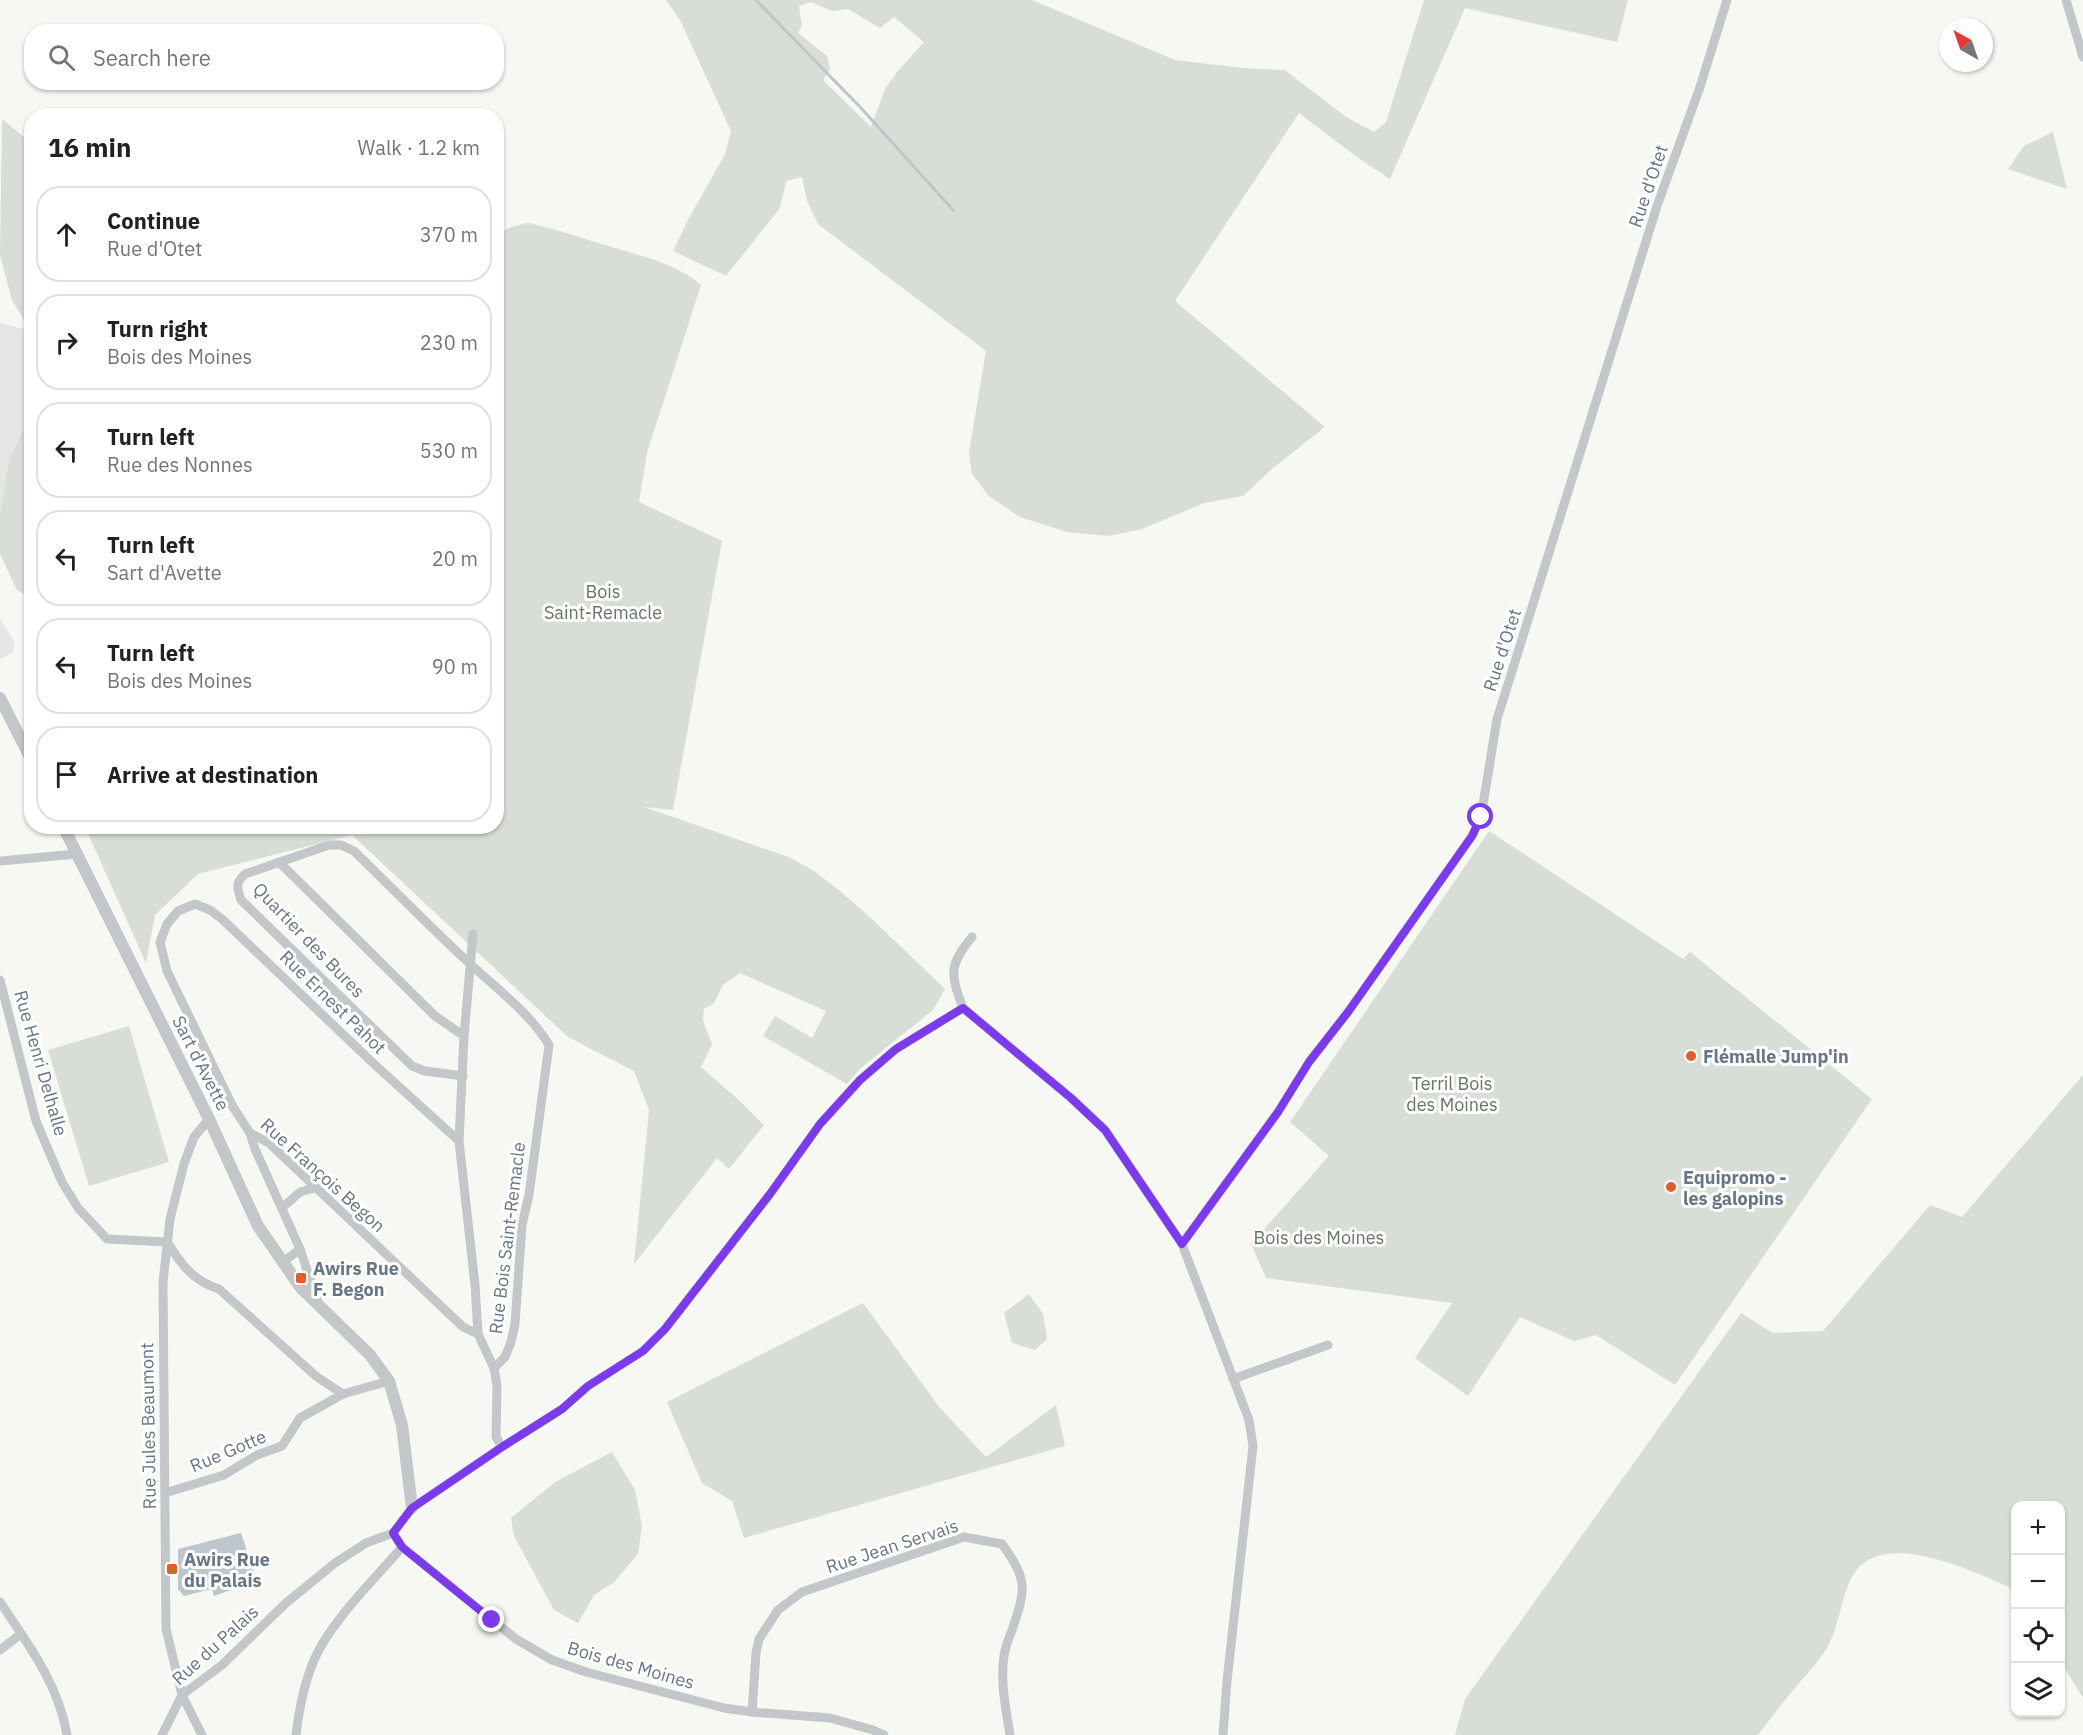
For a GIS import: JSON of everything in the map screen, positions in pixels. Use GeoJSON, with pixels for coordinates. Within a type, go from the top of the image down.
{"type":"FeatureCollection","features":[{"type":"Feature","properties":{"kind":"street","name":"Rue d'Otet"},"geometry":{"type":"LineString","coordinates":[[1182,1244],[1278,1112],[1309,1062],[1348,1012],[1465,846],[1481,817],[1497,719],[1657,206],[1700,87],[1726,0]]}},
{"type":"Feature","properties":{"kind":"street"},"geometry":{"type":"LineString","coordinates":[[2066,0],[2083,57]]}},
{"type":"Feature","properties":{"kind":"street"},"geometry":{"type":"LineString","coordinates":[[0,698],[24,745]]}},
{"type":"Feature","properties":{"kind":"street","name":"Sart d'Avette"},"geometry":{"type":"LineString","coordinates":[[67,834],[209,1119],[258,1226],[282,1263],[319,1308],[370,1355],[389,1382],[402,1425],[412,1508]]}},
{"type":"Feature","properties":{"kind":"street"},"geometry":{"type":"LineString","coordinates":[[279,862],[329,845],[341,845],[354,851],[469,963]]}},
{"type":"Feature","properties":{"kind":"street"},"geometry":{"type":"LineString","coordinates":[[0,861],[77,854]]}},
{"type":"Feature","properties":{"kind":"street","name":"Quartier des Bures"},"geometry":{"type":"LineString","coordinates":[[463,1076],[425,1071],[412,1066],[241,900],[237,888],[238,880],[245,874],[279,862],[435,1016],[464,1036]]}},
{"type":"Feature","properties":{"kind":"street","name":"Rue Ernest Pahot"},"geometry":{"type":"LineString","coordinates":[[178,911],[195,904],[210,910],[222,919],[374,1064],[459,1141]]}},
{"type":"Feature","properties":{"kind":"street","name":"Rue François Begon"},"geometry":{"type":"LineString","coordinates":[[178,911],[167,924],[160,942],[167,971],[233,1107],[250,1132],[269,1143],[463,1328],[478,1334]]}},
{"type":"Feature","properties":{"kind":"street"},"geometry":{"type":"LineString","coordinates":[[473,934],[464,1036],[459,1141],[475,1285],[478,1334],[494,1368],[497,1386],[496,1437],[502,1447]]}},
{"type":"Feature","properties":{"kind":"street"},"geometry":{"type":"LineString","coordinates":[[972,937],[955,961],[955,986],[963,1008],[1071,1098],[1105,1130],[1182,1244],[1248,1420],[1253,1446],[1223,1735]]}},
{"type":"Feature","properties":{"kind":"street","name":"Rue Bois Saint-Remacle"},"geometry":{"type":"LineString","coordinates":[[469,963],[540,1030],[549,1045],[522,1226],[515,1324],[505,1357],[494,1368]]}},
{"type":"Feature","properties":{"kind":"street","name":"Rue Henri Delhalle"},"geometry":{"type":"LineString","coordinates":[[0,980],[36,1121],[62,1182],[78,1208],[107,1239],[166,1242]]}},
{"type":"Feature","properties":{"kind":"street"},"geometry":{"type":"LineString","coordinates":[[296,1735],[300,1701],[315,1658],[336,1624],[402,1547],[393,1533],[412,1508],[562,1409],[588,1386],[643,1351],[665,1329],[770,1194],[820,1124],[860,1080],[896,1049],[963,1008]]}},
{"type":"Feature","properties":{"kind":"street","name":"Rue Jules Beaumont"},"geometry":{"type":"LineString","coordinates":[[202,1735],[182,1695],[166,1629],[163,1282],[170,1218],[194,1137],[209,1119]]}},
{"type":"Feature","properties":{"kind":"street","name":"Sart d'Avette"},"geometry":{"type":"LineString","coordinates":[[250,1132],[255,1149],[300,1250],[319,1308]]}},
{"type":"Feature","properties":{"kind":"street"},"geometry":{"type":"LineString","coordinates":[[282,1207],[300,1192],[314,1188]]}},
{"type":"Feature","properties":{"kind":"street"},"geometry":{"type":"LineString","coordinates":[[166,1242],[184,1268],[205,1285],[219,1289],[317,1377],[343,1394]]}},
{"type":"Feature","properties":{"kind":"street"},"geometry":{"type":"LineString","coordinates":[[282,1263],[300,1250]]}},
{"type":"Feature","properties":{"kind":"street"},"geometry":{"type":"LineString","coordinates":[[1233,1379],[1328,1345]]}},
{"type":"Feature","properties":{"kind":"street","name":"Rue Gotte"},"geometry":{"type":"LineString","coordinates":[[165,1493],[224,1475],[257,1455],[282,1446],[300,1418],[343,1394],[389,1382]]}},
{"type":"Feature","properties":{"kind":"street","name":"Rue du Palais"},"geometry":{"type":"LineString","coordinates":[[162,1735],[182,1695],[222,1665],[286,1603],[335,1563],[366,1543],[393,1533]]}},
{"type":"Feature","properties":{"kind":"street","name":"Rue Jean Servais"},"geometry":{"type":"LineString","coordinates":[[752,1712],[757,1646],[767,1625],[778,1610],[802,1592],[964,1537],[1002,1544],[1017,1565],[1024,1588],[1004,1655],[1002,1678],[1010,1735]]}},
{"type":"Feature","properties":{"kind":"street","name":"Bois des Moines"},"geometry":{"type":"LineString","coordinates":[[402,1547],[500,1626],[552,1660],[586,1672],[693,1700],[752,1712],[830,1718],[865,1727],[884,1735]]}},
{"type":"Feature","properties":{"kind":"street"},"geometry":{"type":"LineString","coordinates":[[0,1602],[54,1687],[64,1717],[67,1735]]}},
{"type":"Feature","properties":{"kind":"street"},"geometry":{"type":"LineString","coordinates":[[0,1650],[21,1634]]}},
{"type":"Feature","properties":{"kind":"shaded area"},"geometry":{"type":"Polygon","coordinates":[[[0,323],[24,329],[24,429],[9,460],[0,515],[0,323]]]}},
{"type":"Feature","properties":{"kind":"shaded area"},"geometry":{"type":"Polygon","coordinates":[[[0,619],[15,642],[13,652],[0,659],[0,619]]]}},
{"type":"Feature","properties":{"kind":"shaded area"},"geometry":{"type":"Polygon","coordinates":[[[241,1533],[257,1581],[214,1596],[212,1589],[184,1596],[178,1589],[178,1549],[241,1533]]]}},
{"type":"Feature","properties":{"kind":"green space"},"geometry":{"type":"Polygon","coordinates":[[[666,0],[1032,0],[1175,60],[1243,68],[1285,70],[1346,117],[1374,132],[1386,122],[1424,0],[1628,0],[1617,42],[1465,8],[1390,179],[1299,113],[1175,301],[1325,427],[1273,468],[1243,496],[1204,503],[1142,529],[1109,536],[1067,532],[1020,517],[989,496],[972,474],[969,452],[986,351],[818,224],[807,201],[802,177],[786,181],[780,208],[726,276],[673,251],[725,154],[731,131],[680,20],[666,0]],[[811,2],[799,6],[802,26],[798,33],[827,56],[830,69],[823,80],[871,127],[885,89],[924,42],[894,17],[880,28],[848,9],[832,11],[811,2]]]}},
{"type":"Feature","properties":{"kind":"green space"},"geometry":{"type":"Polygon","coordinates":[[[2,119],[24,137],[24,320],[12,300],[0,255],[2,119]]]}},
{"type":"Feature","properties":{"kind":"green space"},"geometry":{"type":"Polygon","coordinates":[[[2053,132],[2067,189],[2008,169],[2024,146],[2053,132]]]}},
{"type":"Feature","properties":{"kind":"green space","name":"Bois Saint-Remacle"},"geometry":{"type":"Polygon","coordinates":[[[528,223],[560,231],[659,262],[681,271],[701,285],[647,453],[639,502],[722,541],[673,810],[644,807],[789,857],[814,871],[872,919],[945,989],[933,1010],[861,1068],[847,1084],[763,1036],[775,1016],[812,1038],[826,1011],[740,973],[723,985],[714,1003],[704,1009],[703,1020],[712,1045],[701,1067],[764,1125],[729,1169],[717,1158],[634,1264],[649,1110],[634,1071],[568,1037],[352,835],[198,874],[155,915],[146,963],[88,834],[504,834],[504,231],[528,223]]]}},
{"type":"Feature","properties":{"kind":"green space"},"geometry":{"type":"Polygon","coordinates":[[[24,429],[24,594],[17,590],[0,554],[0,515],[9,460],[24,429]]]}},
{"type":"Feature","properties":{"kind":"green space","name":"Terril Bois des Moines"},"geometry":{"type":"Polygon","coordinates":[[[1489,831],[1683,959],[1690,952],[1872,1099],[1675,1385],[1596,1335],[1574,1341],[1520,1317],[1468,1396],[1415,1358],[1452,1303],[1266,1278],[1251,1244],[1329,1156],[1290,1122],[1489,831]]]}},
{"type":"Feature","properties":{"kind":"green space"},"geometry":{"type":"Polygon","coordinates":[[[129,1026],[169,1162],[89,1186],[48,1050],[129,1026]]]}},
{"type":"Feature","properties":{"kind":"green space"},"geometry":{"type":"Polygon","coordinates":[[[2083,1075],[2083,1698],[2065,1669],[2065,1501],[2011,1501],[2011,1589],[1973,1572],[1928,1557],[1905,1553],[1884,1554],[1867,1561],[1853,1575],[1849,1583],[1833,1636],[1826,1650],[1758,1735],[1455,1735],[1465,1699],[1741,1313],[1773,1333],[1823,1331],[1930,1205],[1962,1217],[2083,1075]]]}},
{"type":"Feature","properties":{"kind":"green space"},"geometry":{"type":"Polygon","coordinates":[[[1029,1294],[1043,1314],[1047,1339],[1035,1350],[1012,1343],[1004,1313],[1029,1294]]]}},
{"type":"Feature","properties":{"kind":"green space"},"geometry":{"type":"Polygon","coordinates":[[[863,1303],[940,1408],[986,1457],[1056,1405],[1065,1446],[744,1538],[732,1501],[702,1483],[667,1402],[863,1303]]]}},
{"type":"Feature","properties":{"kind":"green space"},"geometry":{"type":"Polygon","coordinates":[[[612,1452],[635,1490],[642,1526],[638,1554],[614,1582],[594,1595],[578,1623],[554,1610],[514,1536],[511,1518],[555,1482],[612,1452]]]}},
{"type":"Feature","properties":{"kind":"waterway"},"geometry":{"type":"LineString","coordinates":[[756,0],[861,108],[953,210]]}},
{"type":"Feature","properties":{"kind":"place","name":"Flémalle Jump'in"},"geometry":{"type":"Point","coordinates":[1691,1056]}},
{"type":"Feature","properties":{"kind":"place","name":"Equipromo - les galopins"},"geometry":{"type":"Point","coordinates":[1671,1187]}},
{"type":"Feature","properties":{"kind":"place","name":"Awirs Rue F. Begon"},"geometry":{"type":"Point","coordinates":[301,1278]}},
{"type":"Feature","properties":{"kind":"place","name":"Awirs Rue du Palais"},"geometry":{"type":"Point","coordinates":[172,1569]}},
{"type":"Feature","properties":{"kind":"route"},"geometry":{"type":"LineString","coordinates":[[492,1620],[402,1547],[393,1533],[412,1508],[562,1409],[588,1386],[643,1351],[665,1329],[770,1194],[820,1124],[860,1080],[896,1049],[944,1017],[963,1008],[1071,1098],[1105,1130],[1182,1244],[1278,1112],[1309,1062],[1348,1012],[1472,836],[1481,817]]}}]}
